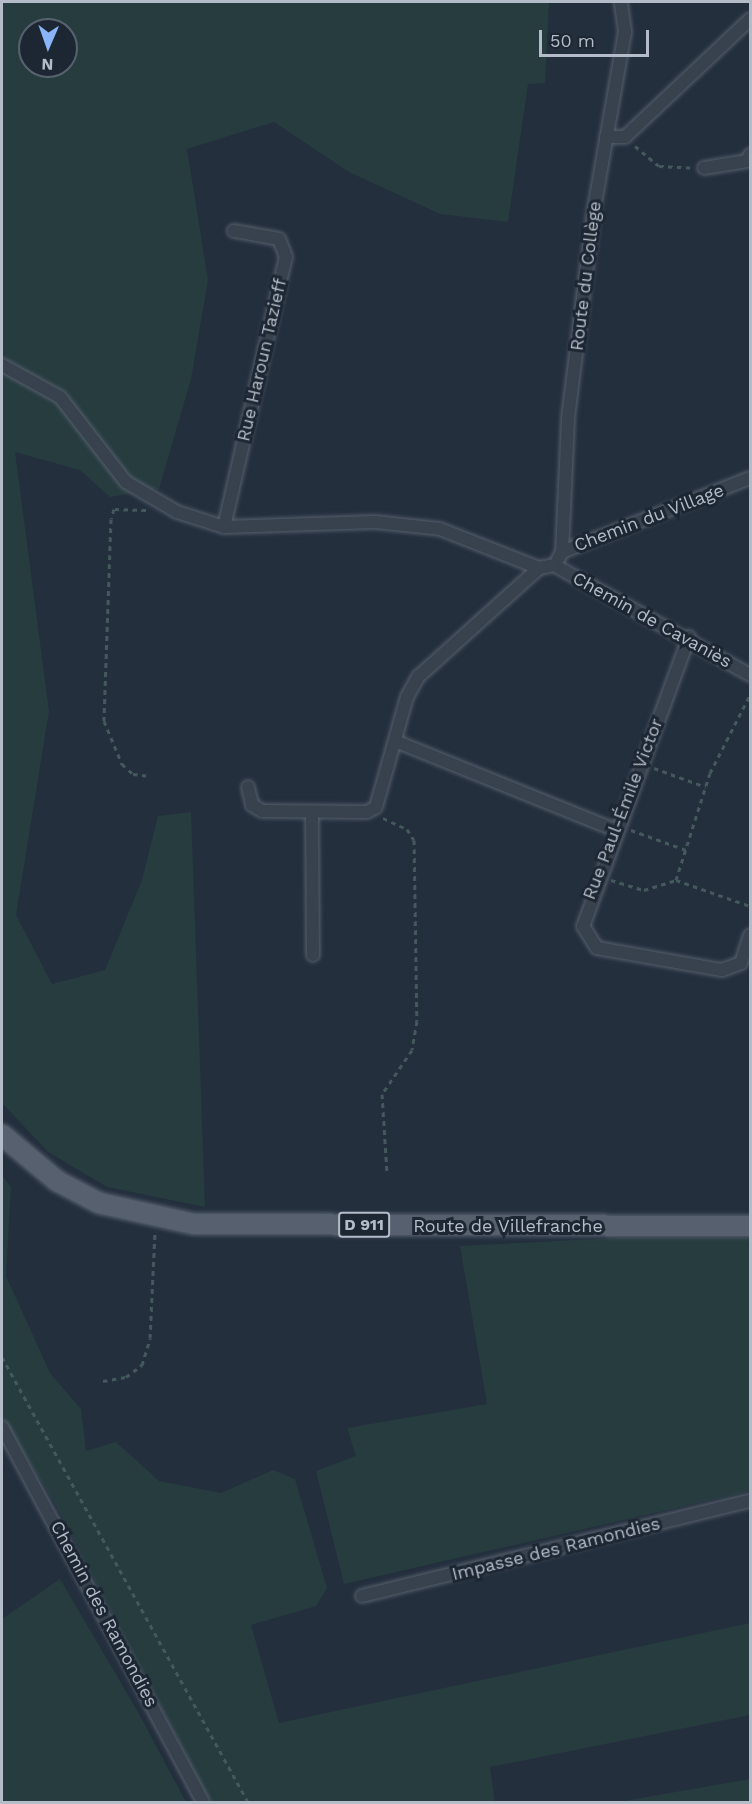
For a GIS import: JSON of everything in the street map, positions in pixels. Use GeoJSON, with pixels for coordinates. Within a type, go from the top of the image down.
{"type":"FeatureCollection","features":[{"type":"Feature","properties":{"kind":"main road","name":"Route de Villefranche"},"geometry":{"type":"LineString","coordinates":[[2,1135],[57,1181],[99,1203],[194,1224],[750,1226]]}},
{"type":"Feature","properties":{"kind":"street","name":"Route du Collège"},"geometry":{"type":"LineString","coordinates":[[562,552],[568,418],[606,137],[625,32],[621,2]]}},
{"type":"Feature","properties":{"kind":"street"},"geometry":{"type":"LineString","coordinates":[[606,137],[625,137],[750,19]]}},
{"type":"Feature","properties":{"kind":"street"},"geometry":{"type":"LineString","coordinates":[[704,168],[747,160],[750,155]]}},
{"type":"Feature","properties":{"kind":"street","name":"Rue Haroun Tazieff"},"geometry":{"type":"LineString","coordinates":[[224,527],[286,257],[279,239],[234,231]]}},
{"type":"Feature","properties":{"kind":"street"},"geometry":{"type":"LineString","coordinates":[[2,365],[60,397],[126,482],[177,512],[224,527],[375,522],[440,529],[539,568]]}},
{"type":"Feature","properties":{"kind":"street","name":"Chemin du Village"},"geometry":{"type":"LineString","coordinates":[[554,565],[562,552],[750,478]]}},
{"type":"Feature","properties":{"kind":"street"},"geometry":{"type":"LineString","coordinates":[[248,787],[252,805],[262,811],[312,813],[376,807],[394,741],[418,677],[539,568],[554,565]]}},
{"type":"Feature","properties":{"kind":"street","name":"Chemin de Cavaniès"},"geometry":{"type":"LineString","coordinates":[[554,565],[689,638],[750,675]]}},
{"type":"Feature","properties":{"kind":"street","name":"Rue Paul-Émile Victor"},"geometry":{"type":"LineString","coordinates":[[689,638],[616,827],[583,926],[597,948],[722,970],[741,963],[750,935]]}},
{"type":"Feature","properties":{"kind":"street"},"geometry":{"type":"LineString","coordinates":[[394,741],[616,827]]}},
{"type":"Feature","properties":{"kind":"street"},"geometry":{"type":"LineString","coordinates":[[312,813],[313,955]]}},
{"type":"Feature","properties":{"kind":"street","name":"Chemin des Ramondies"},"geometry":{"type":"LineString","coordinates":[[2,1427],[203,1803]]}},
{"type":"Feature","properties":{"kind":"street","name":"Impasse des Ramondies"},"geometry":{"type":"LineString","coordinates":[[362,1596],[750,1501]]}},
{"type":"Feature","properties":{"kind":"path"},"geometry":{"type":"LineString","coordinates":[[625,137],[659,166],[704,168]]}},
{"type":"Feature","properties":{"kind":"path"},"geometry":{"type":"LineString","coordinates":[[149,511],[128,506],[114,509],[111,519],[104,721],[122,764],[133,774],[150,776]]}},
{"type":"Feature","properties":{"kind":"path"},"geometry":{"type":"LineString","coordinates":[[676,880],[706,787],[750,695]]}},
{"type":"Feature","properties":{"kind":"path"},"geometry":{"type":"LineString","coordinates":[[640,763],[706,787]]}},
{"type":"Feature","properties":{"kind":"path"},"geometry":{"type":"LineString","coordinates":[[376,807],[380,817],[407,829],[414,840],[417,1021],[412,1050],[382,1094],[387,1174]]}},
{"type":"Feature","properties":{"kind":"path"},"geometry":{"type":"LineString","coordinates":[[616,827],[686,850]]}},
{"type":"Feature","properties":{"kind":"path"},"geometry":{"type":"LineString","coordinates":[[598,876],[644,890],[676,880],[750,906]]}},
{"type":"Feature","properties":{"kind":"path"},"geometry":{"type":"LineString","coordinates":[[103,1381],[126,1377],[142,1365],[150,1338],[151,1242],[160,1218]]}},
{"type":"Feature","properties":{"kind":"path"},"geometry":{"type":"LineString","coordinates":[[2,1357],[248,1803]]}},
{"type":"Feature","properties":{"kind":"green space"},"geometry":{"type":"Polygon","coordinates":[[[2,2],[549,2],[545,83],[528,84],[508,222],[440,214],[349,172],[274,122],[187,149],[208,280],[191,379],[159,489],[110,497],[80,470],[15,452],[49,711],[16,915],[52,984],[105,970],[142,880],[158,816],[191,812],[205,1207],[107,1187],[48,1152],[2,1103],[2,2]]]}},
{"type":"Feature","properties":{"kind":"green space"},"geometry":{"type":"Polygon","coordinates":[[[2,1175],[11,1187],[6,1276],[50,1373],[81,1409],[86,1451],[116,1442],[159,1481],[221,1493],[273,1470],[295,1479],[327,1588],[316,1606],[251,1625],[279,1723],[750,1623],[750,1715],[490,1767],[495,1802],[211,1802],[54,1502],[2,1417],[2,1175]]]}},
{"type":"Feature","properties":{"kind":"green space"},"geometry":{"type":"Polygon","coordinates":[[[617,1238],[750,1238],[750,1491],[344,1584],[316,1471],[356,1456],[347,1428],[487,1404],[460,1246],[617,1238]]]}},
{"type":"Feature","properties":{"kind":"green space"},"geometry":{"type":"Polygon","coordinates":[[[60,1579],[138,1712],[186,1802],[2,1802],[2,1619],[60,1579]]]}},
{"type":"Feature","properties":{"kind":"green space"},"geometry":{"type":"Polygon","coordinates":[[[750,1779],[750,1802],[618,1802],[750,1779]]]}}]}
